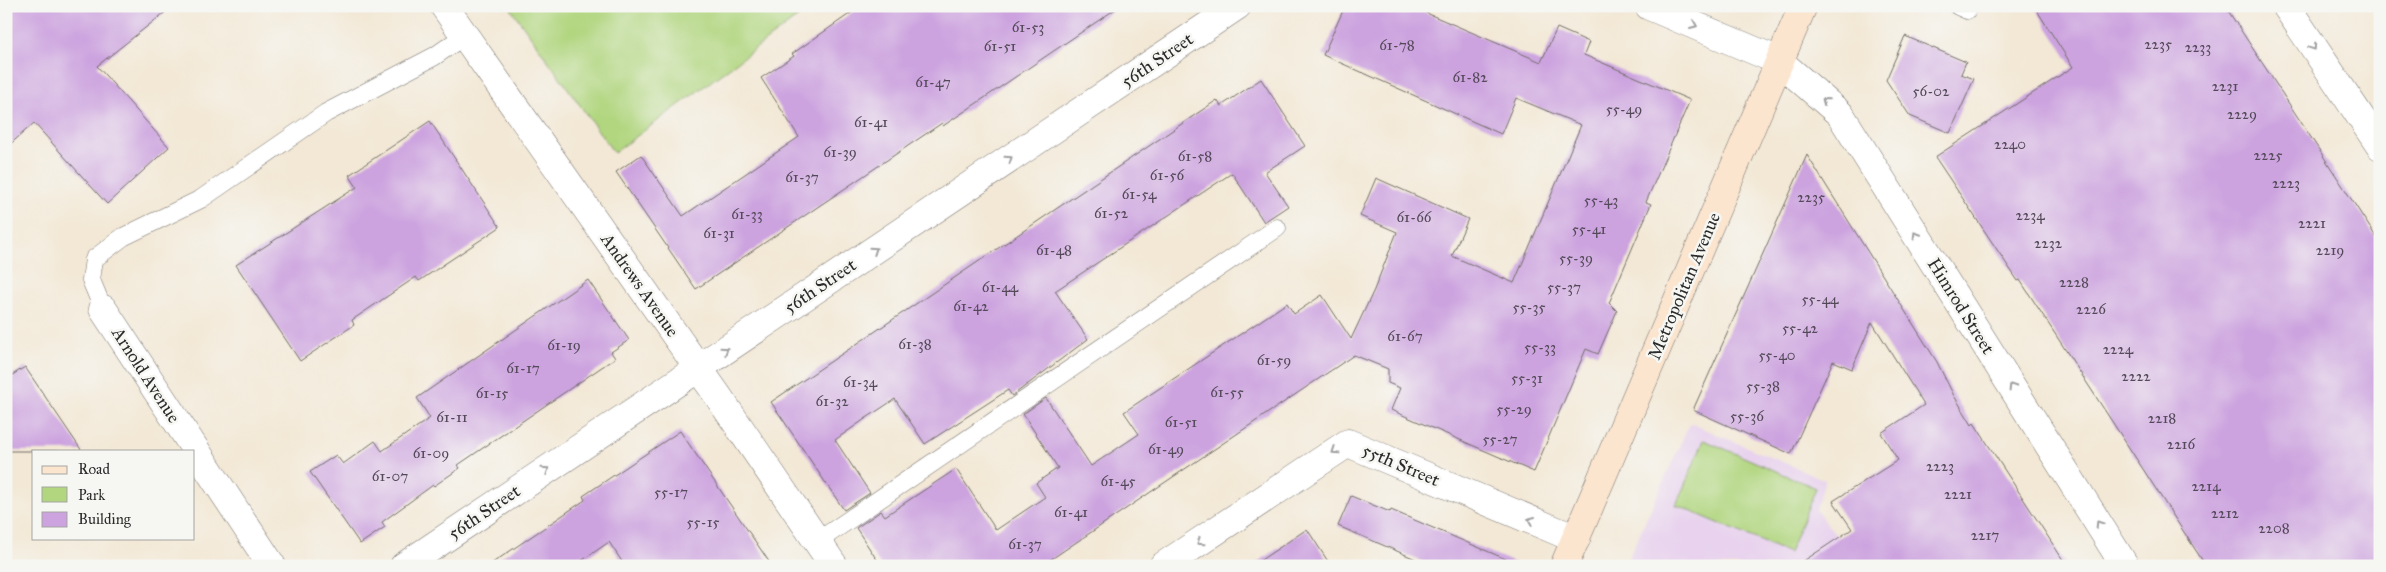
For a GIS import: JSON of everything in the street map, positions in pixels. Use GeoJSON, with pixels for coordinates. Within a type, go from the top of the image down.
{"type":"FeatureCollection","features":[{"type":"Feature","properties":{"kind":"main road","name":"Metropolitan Avenue"},"geometry":{"type":"LineString","coordinates":[[1564,566],[1803,6]]}},
{"type":"Feature","properties":{"kind":"street","name":"Andrews Avenue"},"geometry":{"type":"LineString","coordinates":[[444,6],[698,368],[834,566]]}},
{"type":"Feature","properties":{"kind":"street","name":"56th Street"},"geometry":{"type":"LineString","coordinates":[[404,566],[1237,6]]}},
{"type":"Feature","properties":{"kind":"street"},"geometry":{"type":"LineString","coordinates":[[1649,6],[1779,61]]}},
{"type":"Feature","properties":{"kind":"street"},"geometry":{"type":"LineString","coordinates":[[2286,6],[2380,146]]}},
{"type":"Feature","properties":{"kind":"street","name":"Himrod Street"},"geometry":{"type":"LineString","coordinates":[[1779,61],[1840,114],[2125,566]]}},
{"type":"Feature","properties":{"kind":"street","name":"Arnold Avenue"},"geometry":{"type":"LineString","coordinates":[[103,309],[272,566]]}},
{"type":"Feature","properties":{"kind":"street","name":"55th Street"},"geometry":{"type":"LineString","coordinates":[[1163,566],[1348,442],[1576,539]]}},
{"type":"Feature","properties":{"kind":"lane"},"geometry":{"type":"LineString","coordinates":[[1958,6],[1967,10],[1968,6]]}},
{"type":"Feature","properties":{"kind":"lane"},"geometry":{"type":"LineString","coordinates":[[103,309],[91,280],[94,260],[123,237],[201,199],[326,114],[435,56],[465,35]]}},
{"type":"Feature","properties":{"kind":"lane"},"geometry":{"type":"LineString","coordinates":[[818,541],[1277,228]]}},
{"type":"Feature","properties":{"kind":"shaded area"},"geometry":{"type":"Polygon","coordinates":[[[1690,423],[1825,480],[1816,510],[1861,566],[1625,566],[1690,423]]]}},
{"type":"Feature","properties":{"kind":"green space"},"geometry":{"type":"Polygon","coordinates":[[[509,6],[813,6],[614,153],[509,6]]]}},
{"type":"Feature","properties":{"kind":"green space"},"geometry":{"type":"Polygon","coordinates":[[[1704,440],[1816,488],[1789,553],[1676,505],[1704,440]]]}},
{"type":"Feature","properties":{"kind":"building"},"geometry":{"type":"Polygon","coordinates":[[[6,6],[173,6],[97,66],[169,147],[107,204],[34,123],[6,148],[6,6]]]}},
{"type":"Feature","properties":{"kind":"building"},"geometry":{"type":"Polygon","coordinates":[[[861,6],[1120,6],[943,126],[942,123],[696,289],[616,172],[641,155],[683,216],[799,137],[761,78],[861,6]]]}},
{"type":"Feature","properties":{"kind":"building"},"geometry":{"type":"Polygon","coordinates":[[[1345,6],[1410,6],[1541,62],[1557,28],[1589,42],[1584,55],[1690,100],[1646,202],[1651,204],[1609,303],[1617,311],[1598,354],[1586,349],[1534,472],[1391,410],[1400,388],[1388,383],[1388,369],[1354,355],[1041,566],[881,566],[856,528],[881,511],[885,516],[956,469],[996,530],[1045,497],[1036,483],[1058,468],[1023,414],[1046,398],[1091,466],[1139,434],[1124,412],[1287,303],[1294,314],[1322,295],[1351,339],[1374,290],[1397,232],[1360,216],[1376,178],[1468,219],[1452,256],[1514,283],[1581,125],[1516,98],[1501,134],[1323,55],[1345,6]]]}},
{"type":"Feature","properties":{"kind":"building"},"geometry":{"type":"Polygon","coordinates":[[[2034,6],[2225,6],[2380,243],[2380,566],[2206,566],[2020,280],[2018,281],[1935,157],[2073,67],[2034,6]]]}},
{"type":"Feature","properties":{"kind":"building"},"geometry":{"type":"Polygon","coordinates":[[[1905,36],[1966,62],[1961,74],[1974,79],[1950,133],[1910,116],[1886,80],[1905,36]]]}},
{"type":"Feature","properties":{"kind":"building"},"geometry":{"type":"Polygon","coordinates":[[[1261,79],[1305,146],[1265,172],[1288,206],[1264,222],[1232,173],[1055,291],[1088,339],[1012,396],[1008,390],[925,444],[895,399],[865,419],[835,440],[870,493],[844,510],[771,402],[1217,100],[1221,106],[1261,79]]]}},
{"type":"Feature","properties":{"kind":"building"},"geometry":{"type":"Polygon","coordinates":[[[430,121],[500,227],[419,281],[416,277],[352,320],[354,325],[300,361],[236,265],[357,187],[349,175],[430,121]]]}},
{"type":"Feature","properties":{"kind":"building"},"geometry":{"type":"Polygon","coordinates":[[[1807,155],[1937,362],[1953,394],[1972,425],[1974,423],[2067,566],[1796,566],[1852,529],[1833,501],[1898,460],[1881,433],[1924,405],[1872,322],[1852,369],[1833,361],[1791,454],[1693,410],[1807,155]]]}},
{"type":"Feature","properties":{"kind":"building"},"geometry":{"type":"Polygon","coordinates":[[[588,280],[629,340],[611,352],[615,358],[458,465],[460,468],[382,522],[385,527],[360,544],[310,472],[336,455],[343,464],[375,441],[382,451],[430,418],[417,398],[588,280]]]}},
{"type":"Feature","properties":{"kind":"building"},"geometry":{"type":"Polygon","coordinates":[[[25,367],[81,450],[6,451],[6,379],[25,367]]]}},
{"type":"Feature","properties":{"kind":"building"},"geometry":{"type":"Polygon","coordinates":[[[680,431],[772,566],[625,566],[609,542],[574,566],[488,566],[585,500],[583,496],[680,431]]]}},
{"type":"Feature","properties":{"kind":"building"},"geometry":{"type":"Polygon","coordinates":[[[1351,496],[1390,512],[1391,510],[1522,566],[1432,566],[1338,526],[1351,496]]]}},
{"type":"Feature","properties":{"kind":"building"},"geometry":{"type":"Polygon","coordinates":[[[1307,529],[1331,566],[1252,566],[1307,529]]]}}]}
